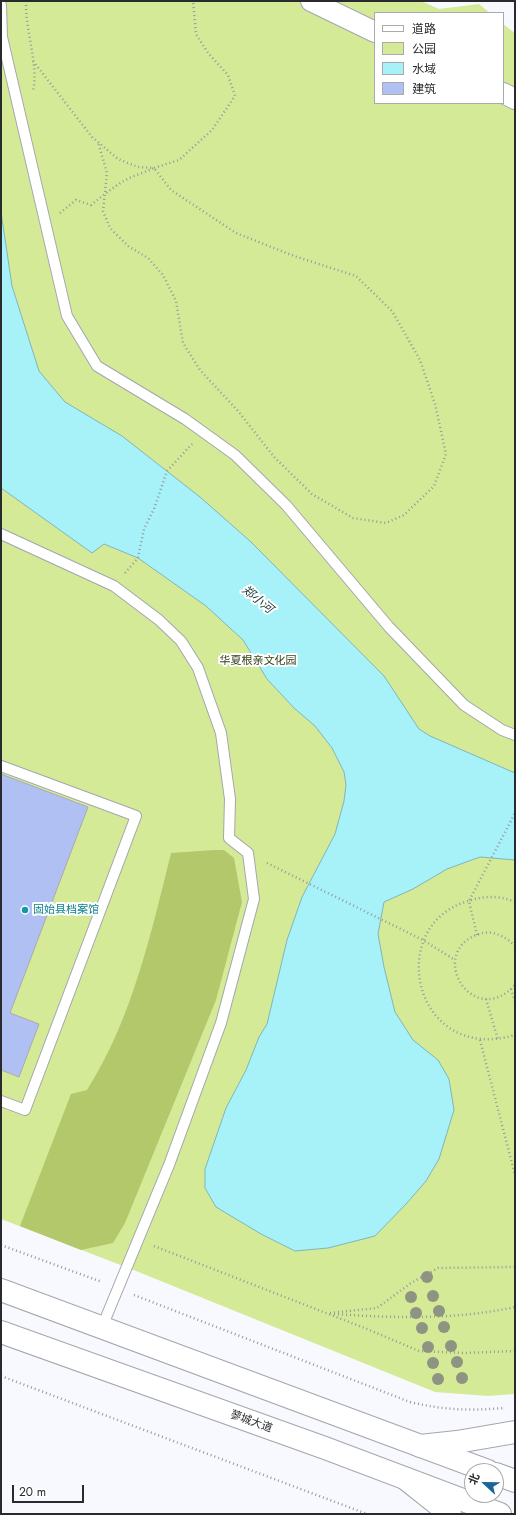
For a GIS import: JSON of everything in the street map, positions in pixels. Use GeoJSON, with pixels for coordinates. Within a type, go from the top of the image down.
{"type":"FeatureCollection","features":[{"type":"Feature","properties":{"kind":"main road"},"geometry":{"type":"LineString","coordinates":[[1,1290],[466,1463]]}},
{"type":"Feature","properties":{"kind":"main road","name":"蓼城大道"},"geometry":{"type":"LineString","coordinates":[[1,1332],[406,1478],[500,1514]]}},
{"type":"Feature","properties":{"kind":"main road"},"geometry":{"type":"LineString","coordinates":[[420,1446],[457,1442],[515,1432]]}},
{"type":"Feature","properties":{"kind":"main road"},"geometry":{"type":"LineString","coordinates":[[504,1477],[515,1481]]}},
{"type":"Feature","properties":{"kind":"main road"},"geometry":{"type":"LineString","coordinates":[[406,1478],[450,1514]]}},
{"type":"Feature","properties":{"kind":"street"},"geometry":{"type":"LineString","coordinates":[[311,1],[374,32]]}},
{"type":"Feature","properties":{"kind":"street"},"geometry":{"type":"LineString","coordinates":[[504,94],[515,99]]}},
{"type":"Feature","properties":{"kind":"lane"},"geometry":{"type":"LineString","coordinates":[[1,5],[2,37],[67,316],[97,366],[185,419],[235,455],[286,505],[389,627],[464,705],[502,730],[515,735]]}},
{"type":"Feature","properties":{"kind":"lane"},"geometry":{"type":"LineString","coordinates":[[1,534],[114,586],[160,620],[181,641],[198,668],[221,734],[230,800],[229,838],[248,853],[254,899],[221,1023],[169,1165],[102,1327]]}},
{"type":"Feature","properties":{"kind":"lane"},"geometry":{"type":"LineString","coordinates":[[1,766],[136,816],[25,1110],[1,1101]]}},
{"type":"Feature","properties":{"kind":"path"},"geometry":{"type":"LineString","coordinates":[[18,105],[34,91],[36,75],[26,14],[26,1]]}},
{"type":"Feature","properties":{"kind":"path"},"geometry":{"type":"LineString","coordinates":[[47,228],[68,205],[76,200],[91,205],[122,182],[154,168],[179,160],[212,130],[235,96],[228,75],[208,53],[196,34],[194,1]]}},
{"type":"Feature","properties":{"kind":"path"},"geometry":{"type":"LineString","coordinates":[[33,61],[88,131],[98,142],[118,159],[138,167],[154,168],[171,190],[236,234],[294,256],[356,276],[392,311],[420,360],[435,404],[446,454],[434,486],[404,515],[386,523],[354,518],[312,494],[274,458],[238,411],[200,370],[183,343],[176,301],[163,275],[148,258],[128,246],[110,228],[103,211],[106,194],[107,173],[98,142]]}},
{"type":"Feature","properties":{"kind":"path"},"geometry":{"type":"LineString","coordinates":[[126,572],[138,558],[144,529],[154,509],[167,471],[203,432]]}},
{"type":"Feature","properties":{"kind":"path"},"geometry":{"type":"LineString","coordinates":[[477,935],[469,900],[515,813]]}},
{"type":"Feature","properties":{"kind":"path"},"geometry":{"type":"LineString","coordinates":[[282,870],[423,940],[455,960]]}},
{"type":"Feature","properties":{"kind":"path"},"geometry":{"type":"LineString","coordinates":[[515,902],[506,898],[482,896],[457,904],[437,919],[423,940],[418,964],[421,990],[432,1012],[450,1029],[473,1039],[480,1040],[498,1040],[515,1037]]}},
{"type":"Feature","properties":{"kind":"path"},"geometry":{"type":"LineString","coordinates":[[515,946],[506,938],[494,933],[477,935],[469,938],[460,948],[455,960],[456,973],[461,985],[470,994],[486,999],[495,998],[507,993],[515,985]]}},
{"type":"Feature","properties":{"kind":"path"},"geometry":{"type":"LineString","coordinates":[[511,989],[515,1001]]}},
{"type":"Feature","properties":{"kind":"path"},"geometry":{"type":"LineString","coordinates":[[486,999],[498,1040]]}},
{"type":"Feature","properties":{"kind":"path"},"geometry":{"type":"LineString","coordinates":[[480,1040],[515,1175]]}},
{"type":"Feature","properties":{"kind":"path"},"geometry":{"type":"LineString","coordinates":[[138,1240],[328,1313],[419,1351],[464,1353],[515,1351]]}},
{"type":"Feature","properties":{"kind":"path"},"geometry":{"type":"LineString","coordinates":[[1,1244],[410,1402],[434,1408],[466,1411],[510,1408]]}},
{"type":"Feature","properties":{"kind":"path"},"geometry":{"type":"LineString","coordinates":[[328,1313],[377,1308],[411,1283],[438,1268],[515,1267]]}},
{"type":"Feature","properties":{"kind":"path"},"geometry":{"type":"LineString","coordinates":[[328,1313],[387,1317],[429,1317],[492,1312],[515,1307]]}},
{"type":"Feature","properties":{"kind":"path"},"geometry":{"type":"LineString","coordinates":[[1,1376],[367,1514]]}},
{"type":"Feature","properties":{"kind":"green space","name":"华夏根亲文化园"},"geometry":{"type":"Polygon","coordinates":[[[1,1],[421,1],[439,9],[479,4],[489,12],[374,12],[374,104],[504,104],[504,25],[515,33],[515,1394],[488,1396],[435,1392],[136,1271],[1,1219],[1,1]]]}},
{"type":"Feature","properties":{"kind":"green space"},"geometry":{"type":"Polygon","coordinates":[[[224,850],[234,858],[242,902],[216,1000],[125,1223],[113,1243],[81,1250],[20,1226],[71,1094],[87,1090],[103,1063],[128,1005],[156,914],[171,853],[224,850]]]}},
{"type":"Feature","properties":{"kind":"water","name":"郑小河"},"geometry":{"type":"Polygon","coordinates":[[[1,212],[12,286],[39,371],[65,402],[122,436],[200,497],[251,542],[384,676],[419,729],[430,736],[515,773],[515,860],[480,857],[447,869],[413,889],[384,902],[378,934],[395,1012],[413,1040],[438,1060],[449,1079],[454,1110],[439,1159],[426,1181],[375,1236],[328,1248],[295,1251],[261,1234],[216,1207],[205,1188],[205,1169],[226,1108],[246,1070],[259,1037],[267,1024],[287,940],[302,897],[335,834],[344,801],[346,785],[344,772],[332,748],[315,726],[294,708],[267,679],[243,640],[206,606],[138,558],[104,544],[92,553],[1,488],[1,212]]]}},
{"type":"Feature","properties":{"kind":"building","name":"固始县档案馆"},"geometry":{"type":"Polygon","coordinates":[[[1,774],[88,807],[10,1013],[39,1024],[19,1077],[1,1070],[1,774]]]}},
{"type":"Feature","properties":{"kind":"place","name":"固始县档案馆"},"geometry":{"type":"Point","coordinates":[25,910]}}]}
